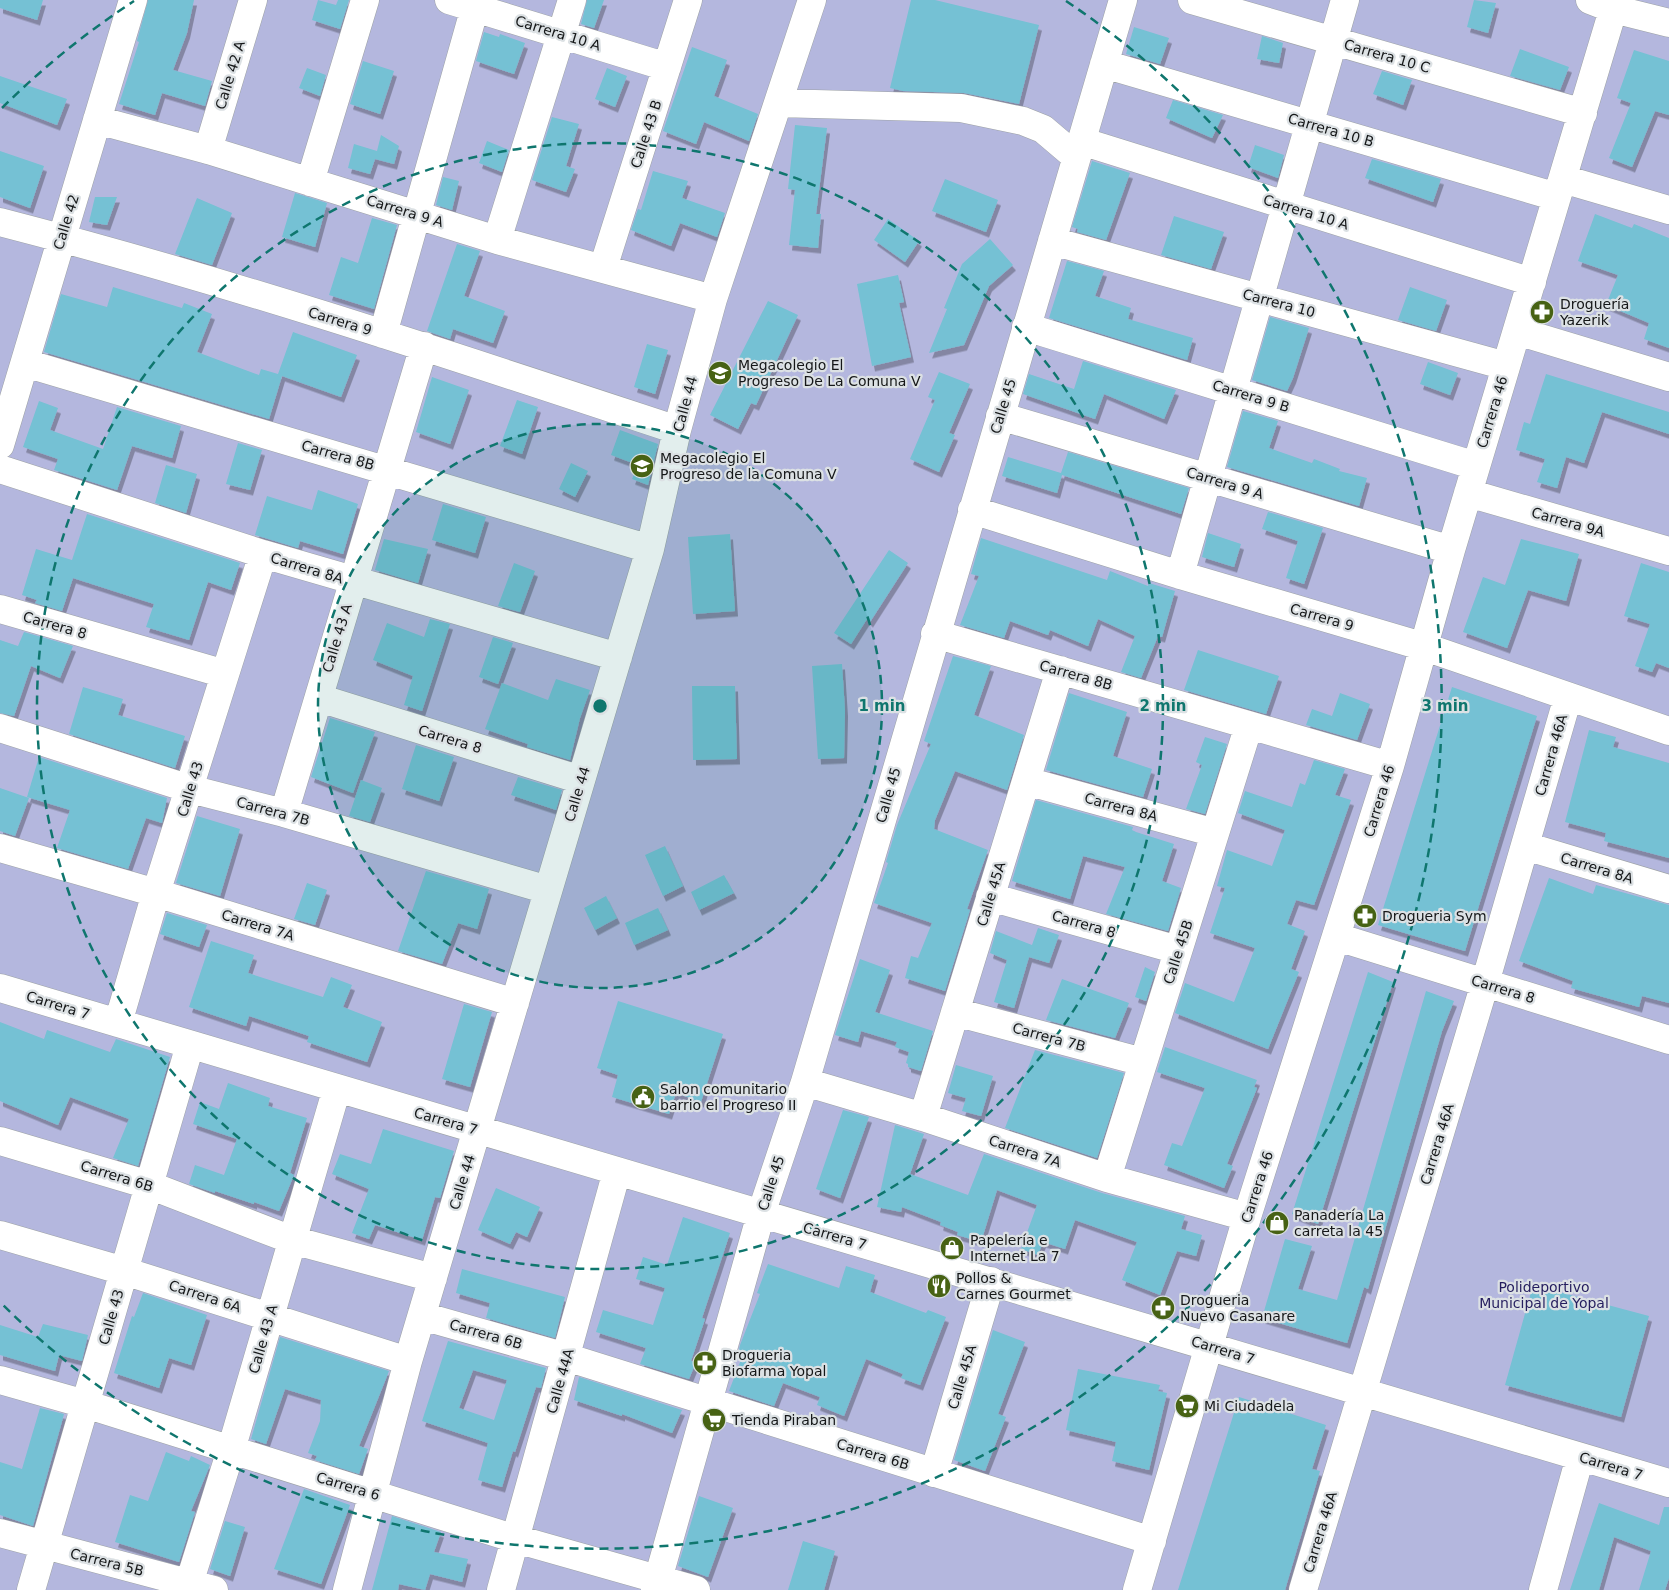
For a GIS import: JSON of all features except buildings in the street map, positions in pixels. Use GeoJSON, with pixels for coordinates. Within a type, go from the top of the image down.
{"type":"FeatureCollection","features":[{"type":"Feature","properties":{"kind":"street","name":"Calle 42"},"geometry":{"type":"LineString","coordinates":[[0,445],[133,0]]}},
{"type":"Feature","properties":{"kind":"street","name":"Calle 42 A"},"geometry":{"type":"LineString","coordinates":[[208,150],[253,0]]}},
{"type":"Feature","properties":{"kind":"street"},"geometry":{"type":"LineString","coordinates":[[310,182],[365,0]]}},
{"type":"Feature","properties":{"kind":"street","name":"Carrera 10 A"},"geometry":{"type":"LineString","coordinates":[[449,0],[476,4],[561,34],[667,67]]}},
{"type":"Feature","properties":{"kind":"street"},"geometry":{"type":"LineString","coordinates":[[497,240],[572,0]]}},
{"type":"Feature","properties":{"kind":"street","name":"Calle 43 B"},"geometry":{"type":"LineString","coordinates":[[603,268],[688,0]]}},
{"type":"Feature","properties":{"kind":"street","name":"Calle 44"},"geometry":{"type":"LineString","coordinates":[[348,1590],[408,1361],[650,549],[678,430],[713,299],[812,0]]}},
{"type":"Feature","properties":{"kind":"street","name":"Calle 45"},"geometry":{"type":"LineString","coordinates":[[656,1584],[710,1403],[761,1214],[805,1082],[935,634],[1123,0]]}},
{"type":"Feature","properties":{"kind":"street","name":"Carrera 10 C"},"geometry":{"type":"LineString","coordinates":[[1192,0],[1583,112]]}},
{"type":"Feature","properties":{"kind":"street"},"geometry":{"type":"LineString","coordinates":[[1180,575],[1346,0]]}},
{"type":"Feature","properties":{"kind":"street"},"geometry":{"type":"LineString","coordinates":[[1606,3],[1669,23]]}},
{"type":"Feature","properties":{"kind":"street","name":"Carrera 46"},"geometry":{"type":"LineString","coordinates":[[1137,1590],[1208,1345],[1390,766],[1451,550],[1583,112],[1606,3]]}},
{"type":"Feature","properties":{"kind":"street"},"geometry":{"type":"LineString","coordinates":[[383,334],[476,4]]}},
{"type":"Feature","properties":{"kind":"street","name":"Carrera 10 B"},"geometry":{"type":"LineString","coordinates":[[1104,64],[1310,124],[1560,188],[1669,210]]}},
{"type":"Feature","properties":{"kind":"street"},"geometry":{"type":"LineString","coordinates":[[778,103],[962,108],[1023,121],[1043,129],[1079,149]]}},
{"type":"Feature","properties":{"kind":"street","name":"Carrera 9 A"},"geometry":{"type":"LineString","coordinates":[[97,120],[208,150],[497,240],[713,299]]}},
{"type":"Feature","properties":{"kind":"street","name":"Carrera 10 A"},"geometry":{"type":"LineString","coordinates":[[1079,149],[1286,205],[1532,282]]}},
{"type":"Feature","properties":{"kind":"street","name":"Carrera 9"},"geometry":{"type":"LineString","coordinates":[[0,222],[62,238],[424,346],[678,430]]}},
{"type":"Feature","properties":{"kind":"street","name":"Carrera 10"},"geometry":{"type":"LineString","coordinates":[[1052,241],[1506,366]]}},
{"type":"Feature","properties":{"kind":"street","name":"Carrera 9 B"},"geometry":{"type":"LineString","coordinates":[[1026,327],[1476,466]]}},
{"type":"Feature","properties":{"kind":"street"},"geometry":{"type":"LineString","coordinates":[[1517,331],[1669,376]]}},
{"type":"Feature","properties":{"kind":"street","name":"Calle 43 A"},"geometry":{"type":"LineString","coordinates":[[284,814],[424,346]]}},
{"type":"Feature","properties":{"kind":"street","name":"Carrera 8B"},"geometry":{"type":"LineString","coordinates":[[25,363],[388,469],[650,549]]}},
{"type":"Feature","properties":{"kind":"street","name":"Carrera 9 A"},"geometry":{"type":"LineString","coordinates":[[1000,416],[1451,550]]}},
{"type":"Feature","properties":{"kind":"street","name":"Carrera 8A"},"geometry":{"type":"LineString","coordinates":[[0,469],[354,582],[618,657]]}},
{"type":"Feature","properties":{"kind":"street","name":"Carrera 9A"},"geometry":{"type":"LineString","coordinates":[[1468,493],[1669,550]]}},
{"type":"Feature","properties":{"kind":"street","name":"Carrera 9"},"geometry":{"type":"LineString","coordinates":[[972,510],[1180,575],[1425,647],[1669,731]]}},
{"type":"Feature","properties":{"kind":"street","name":"Calle 43"},"geometry":{"type":"LineString","coordinates":[[118,1023],[156,894],[263,554]]}},
{"type":"Feature","properties":{"kind":"street","name":"Carrera 8"},"geometry":{"type":"LineString","coordinates":[[0,609],[225,674]]}},
{"type":"Feature","properties":{"kind":"street","name":"Carrera 8B"},"geometry":{"type":"LineString","coordinates":[[935,634],[1390,766]]}},
{"type":"Feature","properties":{"kind":"street","name":"Calle 45A"},"geometry":{"type":"LineString","coordinates":[[923,1117],[1060,670]]}},
{"type":"Feature","properties":{"kind":"street","name":"Carrera 46A"},"geometry":{"type":"LineString","coordinates":[[1303,1590],[1485,983],[1568,697]]}},
{"type":"Feature","properties":{"kind":"street","name":"Carrera 8"},"geometry":{"type":"LineString","coordinates":[[319,698],[581,780]]}},
{"type":"Feature","properties":{"kind":"street","name":"Calle 45B"},"geometry":{"type":"LineString","coordinates":[[1106,1178],[1249,725]]}},
{"type":"Feature","properties":{"kind":"street","name":"Carrera 7B"},"geometry":{"type":"LineString","coordinates":[[0,728],[190,789],[548,890]]}},
{"type":"Feature","properties":{"kind":"street","name":"Carrera 8A"},"geometry":{"type":"LineString","coordinates":[[1026,781],[1216,833]]}},
{"type":"Feature","properties":{"kind":"street","name":"Carrera 8A"},"geometry":{"type":"LineString","coordinates":[[1525,846],[1669,889]]}},
{"type":"Feature","properties":{"kind":"street","name":"Carrera 7A"},"geometry":{"type":"LineString","coordinates":[[0,848],[515,1004]]}},
{"type":"Feature","properties":{"kind":"street","name":"Carrera 8"},"geometry":{"type":"LineString","coordinates":[[990,898],[1178,950]]}},
{"type":"Feature","properties":{"kind":"street","name":"Carrera 8"},"geometry":{"type":"LineString","coordinates":[[1337,937],[1669,1040]]}},
{"type":"Feature","properties":{"kind":"street","name":"Carrera 7"},"geometry":{"type":"LineString","coordinates":[[0,988],[1208,1345],[1669,1484]]}},
{"type":"Feature","properties":{"kind":"street","name":"Carrera 7B"},"geometry":{"type":"LineString","coordinates":[[955,1012],[1143,1062]]}},
{"type":"Feature","properties":{"kind":"street","name":"Calle 43"},"geometry":{"type":"LineString","coordinates":[[31,1590],[190,1044]]}},
{"type":"Feature","properties":{"kind":"street","name":"Carrera 7A"},"geometry":{"type":"LineString","coordinates":[[805,1082],[923,1117],[1106,1178],[1247,1218]]}},
{"type":"Feature","properties":{"kind":"street","name":"Calle 43 A"},"geometry":{"type":"LineString","coordinates":[[197,1588],[231,1450],[337,1088]]}},
{"type":"Feature","properties":{"kind":"street","name":"Carrera 6B"},"geometry":{"type":"LineString","coordinates":[[0,1140],[150,1185],[292,1240],[433,1278]]}},
{"type":"Feature","properties":{"kind":"street","name":"Calle 44A"},"geometry":{"type":"LineString","coordinates":[[502,1590],[617,1171]]}},
{"type":"Feature","properties":{"kind":"street","name":"Carrera 6A"},"geometry":{"type":"LineString","coordinates":[[0,1236],[124,1271],[408,1361]]}},
{"type":"Feature","properties":{"kind":"street","name":"Calle 45A"},"geometry":{"type":"LineString","coordinates":[[934,1473],[991,1281]]}},
{"type":"Feature","properties":{"kind":"street","name":"Carrera 6B"},"geometry":{"type":"LineString","coordinates":[[422,1316],[566,1357],[1152,1541]]}},
{"type":"Feature","properties":{"kind":"street","name":"Carrera 6"},"geometry":{"type":"LineString","coordinates":[[0,1380],[86,1404],[656,1584],[696,1590]]}},
{"type":"Feature","properties":{"kind":"street"},"geometry":{"type":"LineString","coordinates":[[1543,1590],[1580,1457]]}},
{"type":"Feature","properties":{"kind":"street","name":"Carrera 5B"},"geometry":{"type":"LineString","coordinates":[[0,1533],[197,1588]]}},
{"type":"Feature","properties":{"kind":"green space","name":"Polideportivo Municipal de Yopal"},"geometry":{"type":"Polygon","coordinates":[[[0,0],[1669,0],[1669,1590],[0,1590],[0,0]]]}},
{"type":"Feature","properties":{"kind":"place","name":"Droguería Yazerik"},"geometry":{"type":"Point","coordinates":[1542,312]}},
{"type":"Feature","properties":{"kind":"place","name":"Megacolegio El Progreso De La Comuna V"},"geometry":{"type":"Point","coordinates":[720,373]}},
{"type":"Feature","properties":{"kind":"place","name":"Megacolegio El Progreso de la Comuna V"},"geometry":{"type":"Point","coordinates":[642,466]}},
{"type":"Feature","properties":{"kind":"place","name":"Drogueria Sym"},"geometry":{"type":"Point","coordinates":[1365,916]}},
{"type":"Feature","properties":{"kind":"place","name":"Salon comunitario barrio el Progreso II"},"geometry":{"type":"Point","coordinates":[643,1097]}},
{"type":"Feature","properties":{"kind":"place","name":"Panadería La carreta la 45"},"geometry":{"type":"Point","coordinates":[1277,1223]}},
{"type":"Feature","properties":{"kind":"place","name":"Papelería e Internet La 7"},"geometry":{"type":"Point","coordinates":[952,1248]}},
{"type":"Feature","properties":{"kind":"place","name":"Pollos & Carnes Gourmet"},"geometry":{"type":"Point","coordinates":[939,1286]}},
{"type":"Feature","properties":{"kind":"place","name":"Drogueria Nuevo Casanare"},"geometry":{"type":"Point","coordinates":[1163,1308]}},
{"type":"Feature","properties":{"kind":"place","name":"Drogueria Biofarma Yopal"},"geometry":{"type":"Point","coordinates":[705,1363]}},
{"type":"Feature","properties":{"kind":"place","name":"Mi Ciudadela"},"geometry":{"type":"Point","coordinates":[1187,1406]}},
{"type":"Feature","properties":{"kind":"place","name":"Tienda Piraban"},"geometry":{"type":"Point","coordinates":[714,1420]}}]}
